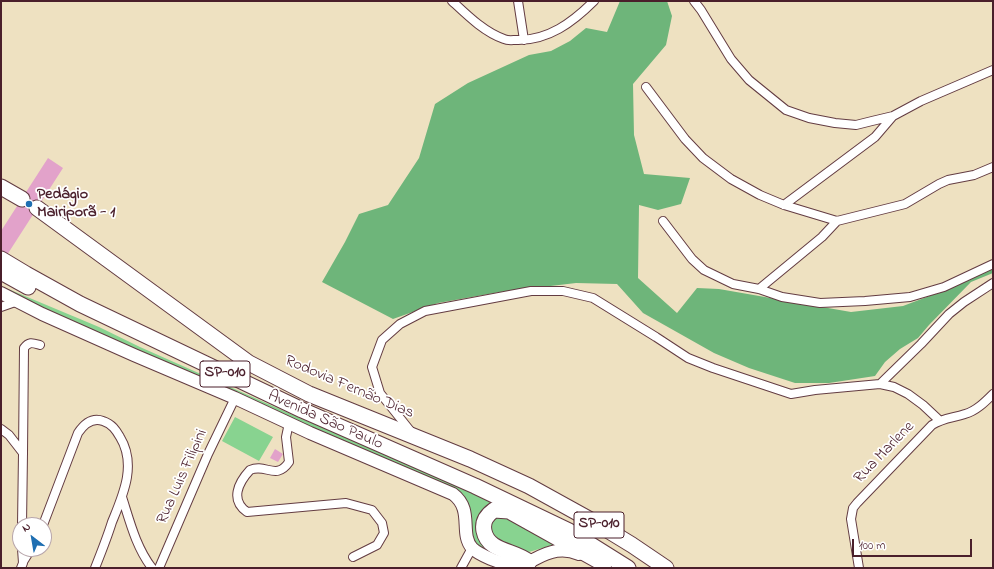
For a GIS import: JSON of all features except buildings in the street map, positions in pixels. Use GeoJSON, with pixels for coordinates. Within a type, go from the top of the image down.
{"type":"FeatureCollection","features":[{"type":"Feature","properties":{"kind":"highway"},"geometry":{"type":"LineString","coordinates":[[1,187],[22,199]]}},
{"type":"Feature","properties":{"kind":"highway","name":"Rodovia Fernão Dias"},"geometry":{"type":"LineString","coordinates":[[37,208],[249,363],[309,394],[470,459],[529,486],[596,523],[666,568]]}},
{"type":"Feature","properties":{"kind":"highway","name":"SP-010"},"geometry":{"type":"LineString","coordinates":[[1,259],[80,304],[302,410],[482,489],[569,531],[628,568]]}},
{"type":"Feature","properties":{"kind":"highway"},"geometry":{"type":"LineString","coordinates":[[1,272],[48,298],[68,303],[80,304]]}},
{"type":"Feature","properties":{"kind":"highway"},"geometry":{"type":"LineString","coordinates":[[530,565],[522,557],[496,547],[489,541],[483,528],[487,515],[494,510],[509,511],[611,568]]}},
{"type":"Feature","properties":{"kind":"street"},"geometry":{"type":"LineString","coordinates":[[452,1],[489,32],[505,40],[524,40],[548,35],[569,23],[594,1]]}},
{"type":"Feature","properties":{"kind":"street"},"geometry":{"type":"LineString","coordinates":[[518,1],[524,40]]}},
{"type":"Feature","properties":{"kind":"street"},"geometry":{"type":"LineString","coordinates":[[694,1],[731,59],[749,80],[786,110],[808,118],[856,125],[893,116],[921,101],[993,70]]}},
{"type":"Feature","properties":{"kind":"street"},"geometry":{"type":"LineString","coordinates":[[646,87],[685,139],[703,158],[731,179],[760,195],[784,205],[837,221],[905,204],[948,180],[974,175],[993,167]]}},
{"type":"Feature","properties":{"kind":"street"},"geometry":{"type":"LineString","coordinates":[[784,205],[875,137],[893,116]]}},
{"type":"Feature","properties":{"kind":"street"},"geometry":{"type":"LineString","coordinates":[[663,221],[692,259],[704,270],[733,284],[759,289],[782,297],[820,303],[886,300],[910,297],[962,280],[993,264]]}},
{"type":"Feature","properties":{"kind":"street"},"geometry":{"type":"LineString","coordinates":[[759,289],[822,237],[837,221]]}},
{"type":"Feature","properties":{"kind":"street"},"geometry":{"type":"LineString","coordinates":[[880,384],[922,344],[949,314],[993,283]]}},
{"type":"Feature","properties":{"kind":"street"},"geometry":{"type":"LineString","coordinates":[[415,437],[380,394],[372,366],[382,340],[400,324],[425,311],[531,291],[563,291],[592,298],[656,336],[688,358],[791,394],[815,390],[880,384],[894,387],[908,394],[923,405],[939,420]]}},
{"type":"Feature","properties":{"kind":"street","name":"Avenida São Paulo"},"geometry":{"type":"LineString","coordinates":[[1,293],[115,346],[453,494],[461,501],[464,507],[468,540],[472,548]]}},
{"type":"Feature","properties":{"kind":"street"},"geometry":{"type":"LineString","coordinates":[[1,307],[18,301]]}},
{"type":"Feature","properties":{"kind":"street"},"geometry":{"type":"LineString","coordinates":[[22,517],[24,348],[27,344],[32,342],[40,345]]}},
{"type":"Feature","properties":{"kind":"street","name":"Rua Marlene"},"geometry":{"type":"LineString","coordinates":[[859,568],[851,519],[853,508],[925,432],[939,420],[966,414],[975,410],[993,394]]}},
{"type":"Feature","properties":{"kind":"street","name":"Rua Luis Filipini"},"geometry":{"type":"LineString","coordinates":[[159,568],[197,480],[235,398]]}},
{"type":"Feature","properties":{"kind":"street"},"geometry":{"type":"LineString","coordinates":[[47,517],[78,433],[83,426],[90,421],[98,419],[110,423],[122,441],[126,453],[128,467],[127,482],[95,568]]}},
{"type":"Feature","properties":{"kind":"street"},"geometry":{"type":"LineString","coordinates":[[290,423],[286,437],[289,462],[284,469],[276,472],[257,468],[250,470],[236,492],[238,502],[241,508],[247,512],[346,503],[372,510],[382,523],[384,532],[377,545],[352,557]]}},
{"type":"Feature","properties":{"kind":"street"},"geometry":{"type":"LineString","coordinates":[[1,429],[9,435],[22,453]]}},
{"type":"Feature","properties":{"kind":"street","name":"Rua Luis Filipini"},"geometry":{"type":"LineString","coordinates":[[122,497],[135,539],[152,568]]}},
{"type":"Feature","properties":{"kind":"street"},"geometry":{"type":"LineString","coordinates":[[461,568],[472,548],[480,554],[501,563],[516,565],[530,565],[550,553],[566,550],[581,555],[603,568]]}},
{"type":"Feature","properties":{"kind":"green space"},"geometry":{"type":"Polygon","coordinates":[[[620,1],[667,1],[672,16],[666,45],[633,84],[634,135],[644,174],[690,178],[681,204],[658,210],[639,205],[638,278],[677,313],[697,288],[719,289],[851,312],[903,306],[940,292],[993,268],[993,273],[971,282],[918,338],[900,349],[885,362],[875,376],[829,383],[795,383],[749,368],[714,353],[643,313],[617,284],[576,283],[500,292],[438,303],[393,319],[322,282],[359,214],[388,205],[419,158],[435,104],[468,83],[529,55],[551,51],[570,41],[586,28],[607,32],[620,1]]]}},
{"type":"Feature","properties":{"kind":"green space"},"geometry":{"type":"Polygon","coordinates":[[[1,286],[99,327],[140,347],[302,419],[377,449],[496,502],[487,506],[481,514],[505,560],[485,550],[475,541],[471,528],[468,506],[1,297],[1,286]]]}},
{"type":"Feature","properties":{"kind":"green space"},"geometry":{"type":"Polygon","coordinates":[[[235,417],[273,437],[259,461],[222,441],[235,417]]]}},
{"type":"Feature","properties":{"kind":"green space"},"geometry":{"type":"Polygon","coordinates":[[[497,513],[559,543],[529,552],[521,551],[491,538],[489,521],[497,513]]]}},
{"type":"Feature","properties":{"kind":"place","name":"Pedágio Mairiporã - 1"},"geometry":{"type":"Point","coordinates":[29,204]}}]}
